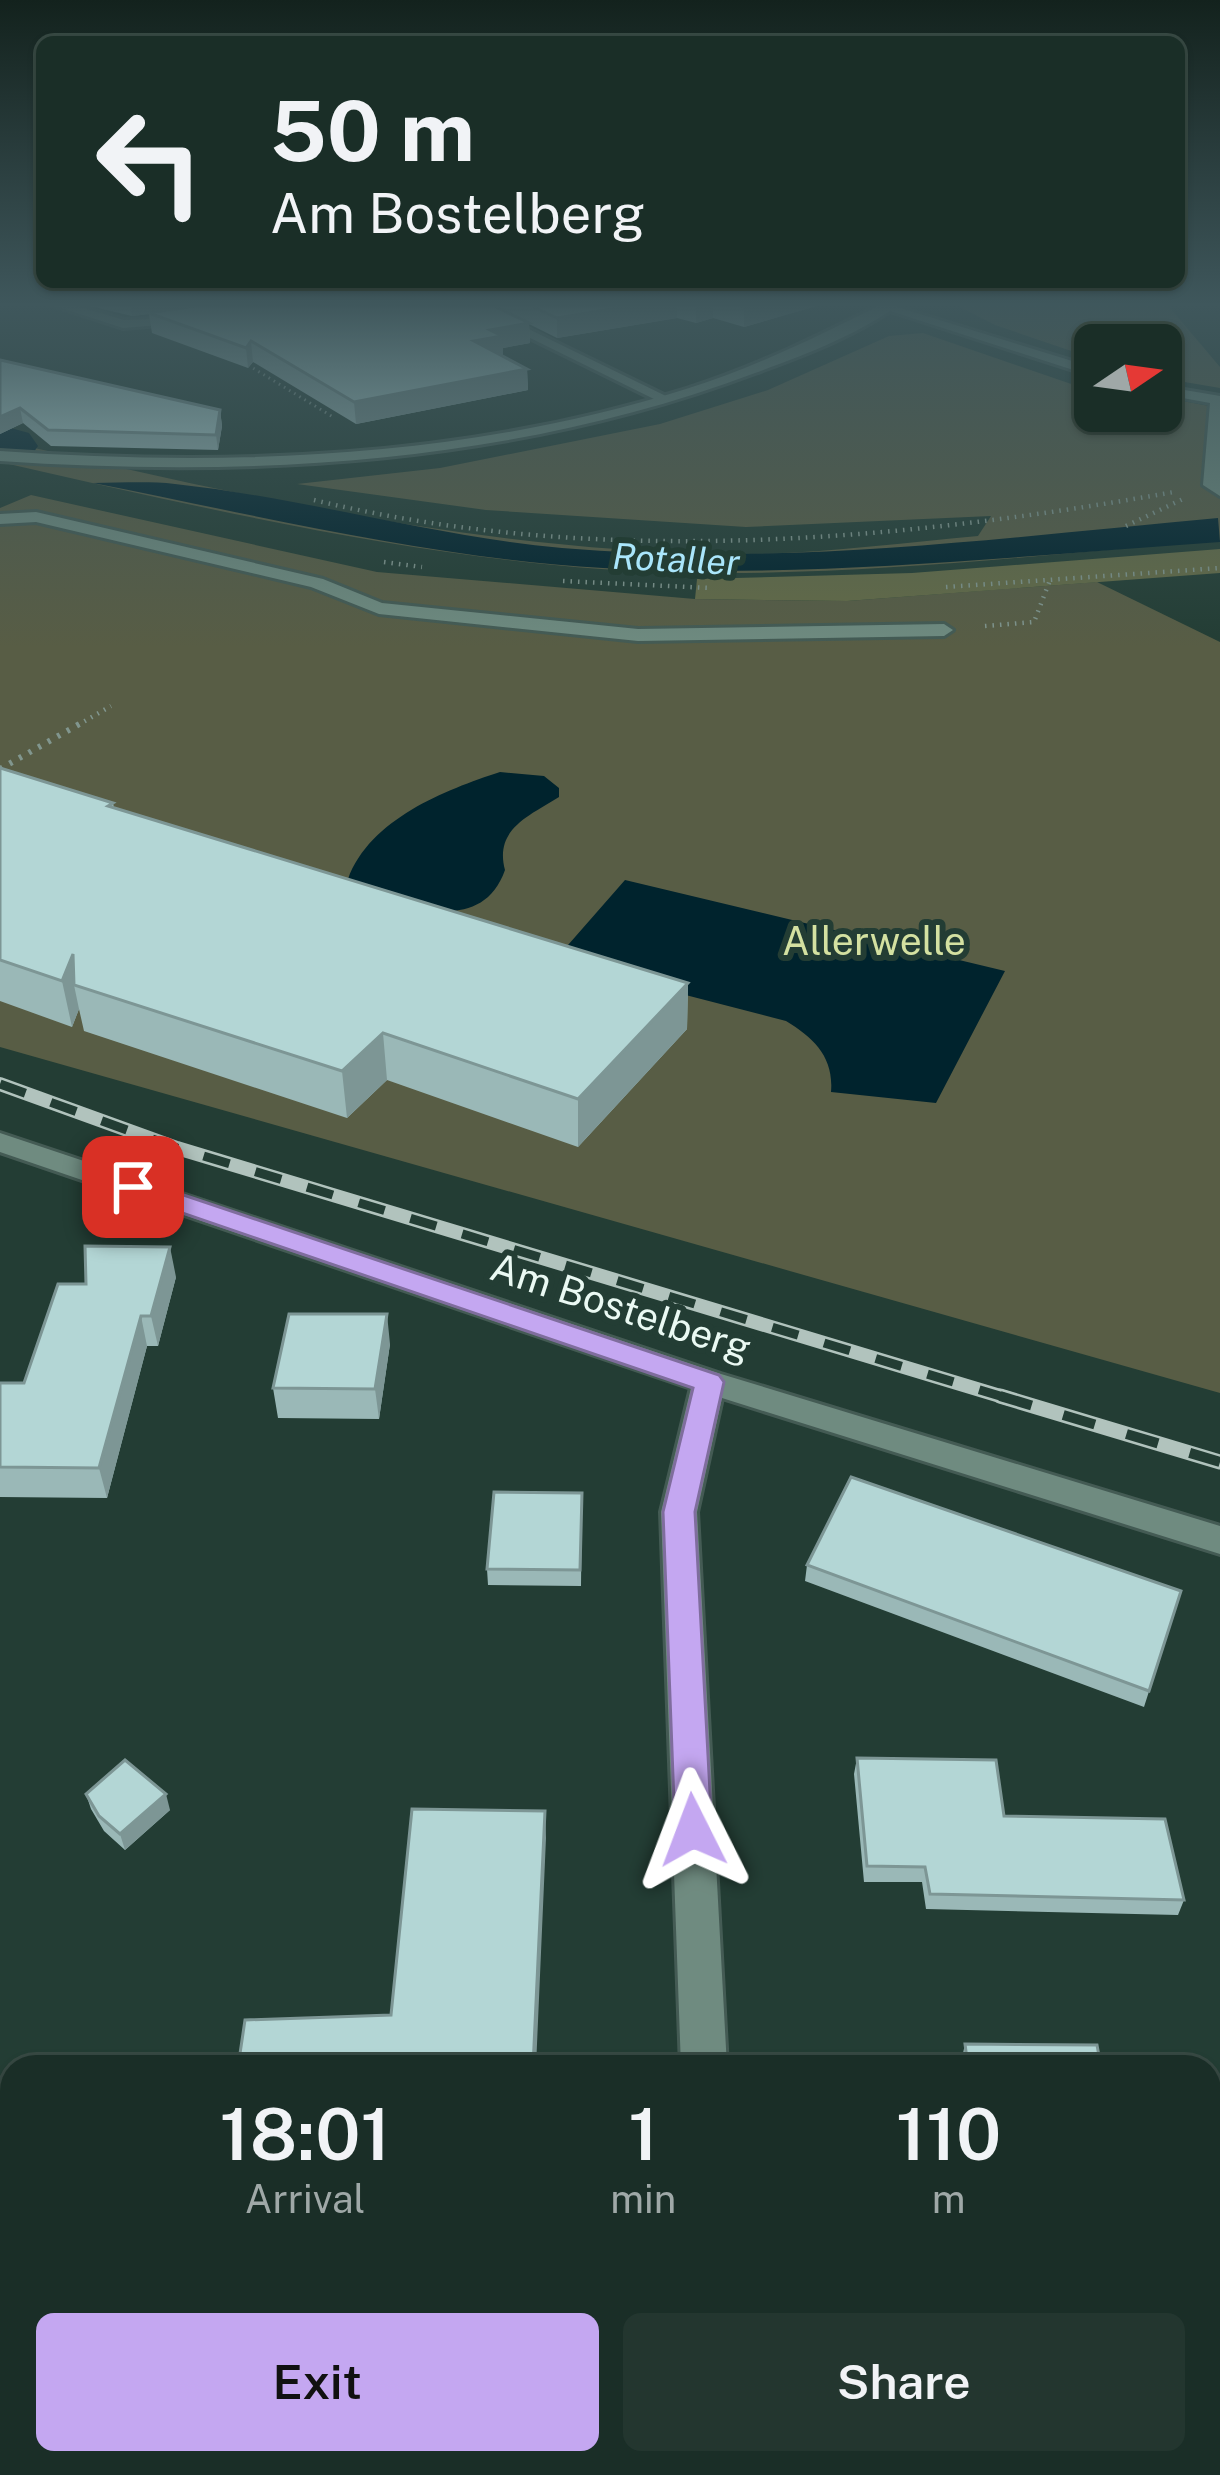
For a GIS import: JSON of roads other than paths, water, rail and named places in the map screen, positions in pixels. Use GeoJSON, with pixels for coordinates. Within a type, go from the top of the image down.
{"type":"FeatureCollection","features":[{"type":"Feature","properties":{"kind":"street"},"geometry":{"type":"LineString","coordinates":[[0,456],[186,466],[418,450],[595,418]]}},
{"type":"Feature","properties":{"kind":"street"},"geometry":{"type":"LineString","coordinates":[[1213,418],[1216,488]]}},
{"type":"Feature","properties":{"kind":"street"},"geometry":{"type":"LineString","coordinates":[[0,519],[36,517],[331,587],[380,608],[638,635],[944,629]]}},
{"type":"Feature","properties":{"kind":"street","name":"Am Bostelberg"},"geometry":{"type":"LineString","coordinates":[[0,1142],[709,1382],[1220,1540]]}},
{"type":"Feature","properties":{"kind":"street"},"geometry":{"type":"LineString","coordinates":[[703,2055],[679,1512],[709,1382]]}},
{"type":"Feature","properties":{"kind":"water"},"geometry":{"type":"Polygon","coordinates":[[[93,483],[175,484],[513,542],[644,553],[890,548],[1218,518],[1220,542],[835,568],[603,568],[411,545],[93,483]]]}},
{"type":"Feature","properties":{"kind":"water"},"geometry":{"type":"Polygon","coordinates":[[[500,772],[544,776],[559,788],[559,797],[509,834],[505,870],[494,891],[478,904],[439,911],[354,892],[348,879],[359,858],[391,824],[434,798],[500,772]]]}},
{"type":"Feature","properties":{"kind":"water"},"geometry":{"type":"Polygon","coordinates":[[[625,880],[1005,971],[936,1103],[831,1092],[829,1069],[820,1050],[786,1021],[554,961],[625,880]]]}},
{"type":"Feature","properties":{"kind":"waterway","name":"Rotaller"},"geometry":{"type":"LineString","coordinates":[[0,444],[7,446]]}},
{"type":"Feature","properties":{"kind":"railway"},"geometry":{"type":"LineString","coordinates":[[0,1084],[177,1148],[1010,1399]]}},
{"type":"Feature","properties":{"kind":"railway"},"geometry":{"type":"LineString","coordinates":[[1000,1396],[1010,1399]]}},
{"type":"Feature","properties":{"kind":"railway"},"geometry":{"type":"LineString","coordinates":[[1010,1399],[1220,1462]]}},
{"type":"Feature","properties":{"kind":"park label","name":"Allerwelle"},"geometry":{"type":"Point","coordinates":[874,941]}}]}
